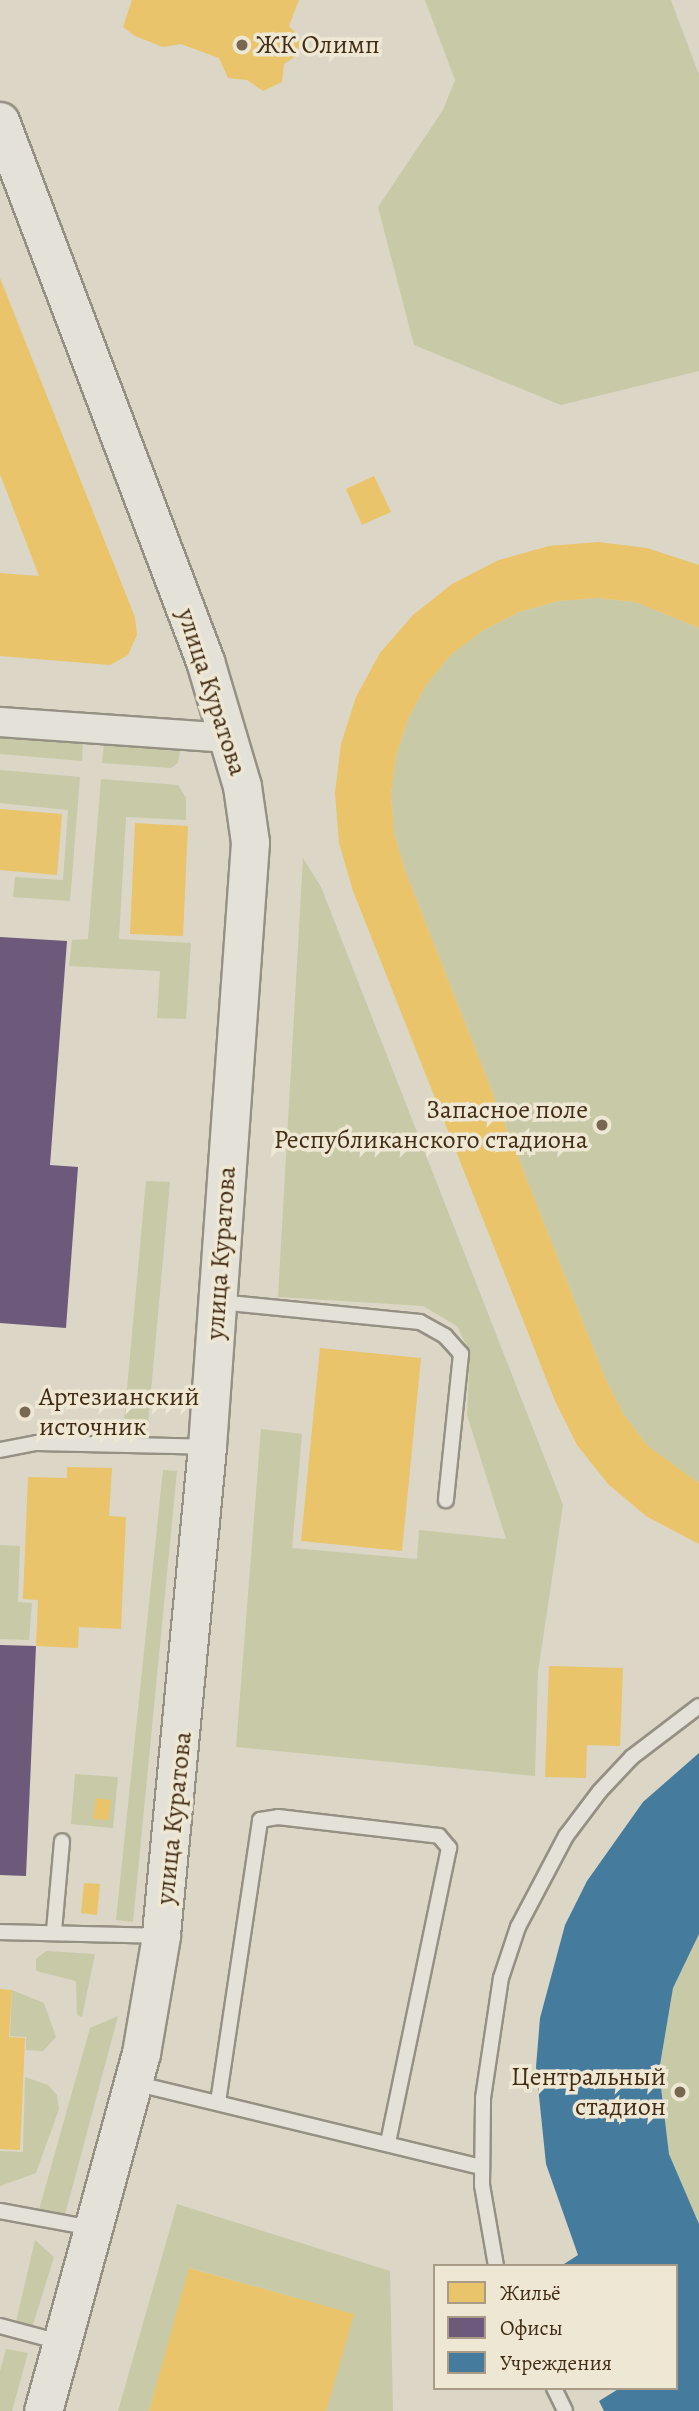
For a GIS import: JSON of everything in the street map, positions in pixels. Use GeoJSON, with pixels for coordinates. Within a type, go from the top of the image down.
{"type":"FeatureCollection","features":[{"type":"Feature","properties":{"kind":"street","name":"улица Куратова"},"geometry":{"type":"LineString","coordinates":[[0,121],[205,661],[243,786],[250,842],[207,1447],[161,1936],[133,2083],[43,2411]]}},
{"type":"Feature","properties":{"kind":"street"},"geometry":{"type":"LineString","coordinates":[[0,722],[229,738]]}},
{"type":"Feature","properties":{"kind":"lane"},"geometry":{"type":"LineString","coordinates":[[217,1302],[420,1322],[445,1336],[461,1354],[446,1500]]}},
{"type":"Feature","properties":{"kind":"lane"},"geometry":{"type":"LineString","coordinates":[[0,1450],[37,1443],[207,1447]]}},
{"type":"Feature","properties":{"kind":"lane"},"geometry":{"type":"LineString","coordinates":[[496,2264],[482,2167],[483,2098],[501,1978],[539,1881],[600,1791],[632,1757],[699,1706]]}},
{"type":"Feature","properties":{"kind":"lane"},"geometry":{"type":"LineString","coordinates":[[218,2102],[260,1820],[319,1821],[439,1836],[449,1848],[388,2143]]}},
{"type":"Feature","properties":{"kind":"lane"},"geometry":{"type":"LineString","coordinates":[[54,1931],[62,1841]]}},
{"type":"Feature","properties":{"kind":"lane"},"geometry":{"type":"LineString","coordinates":[[0,1931],[161,1936]]}},
{"type":"Feature","properties":{"kind":"lane"},"geometry":{"type":"LineString","coordinates":[[133,2083],[482,2167]]}},
{"type":"Feature","properties":{"kind":"lane"},"geometry":{"type":"LineString","coordinates":[[0,2211],[93,2228]]}},
{"type":"Feature","properties":{"kind":"lane"},"geometry":{"type":"LineString","coordinates":[[0,2326],[62,2342]]}},
{"type":"Feature","properties":{"kind":"lane"},"geometry":{"type":"LineString","coordinates":[[555,2390],[565,2411]]}},
{"type":"Feature","properties":{"kind":"green space"},"geometry":{"type":"Polygon","coordinates":[[[425,0],[671,0],[699,75],[699,371],[561,405],[414,345],[378,207],[443,110],[455,80],[425,0]]]}},
{"type":"Feature","properties":{"kind":"green space","name":"Запасное поле Республиканского стадиона"},"geometry":{"type":"Polygon","coordinates":[[[597,598],[636,602],[699,628],[699,1483],[648,1446],[624,1415],[605,1378],[406,873],[394,833],[391,794],[396,756],[408,719],[426,685],[451,655],[482,631],[519,612],[559,601],[597,598]]]}},
{"type":"Feature","properties":{"kind":"green space"},"geometry":{"type":"Polygon","coordinates":[[[0,734],[83,740],[82,761],[0,754],[0,734]]]}},
{"type":"Feature","properties":{"kind":"green space"},"geometry":{"type":"Polygon","coordinates":[[[104,743],[181,747],[178,763],[171,768],[102,763],[104,743]]]}},
{"type":"Feature","properties":{"kind":"green space"},"geometry":{"type":"Polygon","coordinates":[[[0,770],[80,777],[70,901],[13,897],[15,877],[63,880],[68,810],[0,803],[0,770]]]}},
{"type":"Feature","properties":{"kind":"green space"},"geometry":{"type":"Polygon","coordinates":[[[101,779],[178,785],[186,798],[186,820],[126,817],[119,939],[191,943],[186,1019],[157,1018],[160,971],[69,966],[72,940],[88,939],[101,779]]]}},
{"type":"Feature","properties":{"kind":"green space"},"geometry":{"type":"Polygon","coordinates":[[[303,858],[321,887],[563,1505],[538,1672],[535,1776],[236,1747],[261,1429],[302,1434],[292,1548],[417,1559],[419,1530],[506,1539],[467,1415],[470,1353],[457,1326],[423,1306],[278,1297],[303,858]]]}},
{"type":"Feature","properties":{"kind":"green space"},"geometry":{"type":"Polygon","coordinates":[[[146,1181],[170,1182],[147,1435],[123,1433],[146,1181]]]}},
{"type":"Feature","properties":{"kind":"green space"},"geometry":{"type":"Polygon","coordinates":[[[163,1470],[177,1471],[133,1922],[116,1920],[163,1470]]]}},
{"type":"Feature","properties":{"kind":"green space"},"geometry":{"type":"Polygon","coordinates":[[[0,1545],[20,1546],[18,1602],[32,1603],[29,1640],[0,1639],[0,1545]]]}},
{"type":"Feature","properties":{"kind":"green space"},"geometry":{"type":"Polygon","coordinates":[[[75,1774],[118,1777],[113,1828],[71,1824],[75,1774]]]}},
{"type":"Feature","properties":{"kind":"green space","name":"Центральный стадион"},"geometry":{"type":"Polygon","coordinates":[[[699,1934],[699,2224],[669,2154],[659,2071],[673,1988],[699,1934]]]}},
{"type":"Feature","properties":{"kind":"green space"},"geometry":{"type":"Polygon","coordinates":[[[46,1951],[95,1954],[82,2017],[77,2015],[76,1981],[36,1971],[36,1959],[46,1951]]]}},
{"type":"Feature","properties":{"kind":"green space"},"geometry":{"type":"Polygon","coordinates":[[[12,1990],[44,2003],[56,2037],[43,2051],[26,2050],[26,2037],[10,2036],[12,1990]]]}},
{"type":"Feature","properties":{"kind":"green space"},"geometry":{"type":"Polygon","coordinates":[[[118,2016],[65,2215],[39,2210],[90,2028],[118,2016]]]}},
{"type":"Feature","properties":{"kind":"green space"},"geometry":{"type":"Polygon","coordinates":[[[25,2077],[48,2085],[57,2095],[59,2109],[36,2173],[0,2186],[0,2151],[23,2152],[25,2077]]]}},
{"type":"Feature","properties":{"kind":"green space"},"geometry":{"type":"Polygon","coordinates":[[[177,2204],[390,2271],[393,2411],[326,2411],[353,2314],[190,2268],[149,2411],[118,2411],[177,2204]]]}},
{"type":"Feature","properties":{"kind":"green space"},"geometry":{"type":"Polygon","coordinates":[[[35,2240],[54,2257],[33,2325],[16,2322],[35,2240]]]}},
{"type":"Feature","properties":{"kind":"green space"},"geometry":{"type":"Polygon","coordinates":[[[6,2349],[28,2353],[12,2411],[0,2411],[0,2371],[6,2349]]]}},
{"type":"Feature","properties":{"kind":"building: Жильё","name":"ЖК Олимп"},"geometry":{"type":"Polygon","coordinates":[[[132,0],[299,0],[289,26],[298,35],[300,45],[296,56],[284,64],[282,82],[263,91],[247,80],[228,78],[219,58],[181,44],[163,47],[135,36],[123,27],[132,0]]]}},
{"type":"Feature","properties":{"kind":"building: Жильё"},"geometry":{"type":"Polygon","coordinates":[[[0,278],[135,617],[137,635],[128,655],[110,665],[0,656],[0,573],[39,576],[0,474],[0,278]]]}},
{"type":"Feature","properties":{"kind":"building: Жильё"},"geometry":{"type":"Polygon","coordinates":[[[374,476],[391,512],[362,525],[346,489],[374,476]]]}},
{"type":"Feature","properties":{"kind":"building: Жильё"},"geometry":{"type":"Polygon","coordinates":[[[598,542],[647,548],[699,565],[699,628],[636,602],[597,598],[559,601],[519,612],[482,631],[451,655],[426,685],[408,719],[396,756],[391,794],[394,833],[406,873],[605,1378],[624,1415],[648,1446],[699,1483],[699,1544],[646,1516],[608,1484],[577,1445],[555,1401],[353,891],[339,843],[335,793],[341,744],[356,697],[380,653],[413,615],[452,584],[499,560],[549,546],[598,542]]]}},
{"type":"Feature","properties":{"kind":"building: Жильё"},"geometry":{"type":"Polygon","coordinates":[[[0,809],[62,814],[57,875],[0,870],[0,809]]]}},
{"type":"Feature","properties":{"kind":"building: Жильё"},"geometry":{"type":"Polygon","coordinates":[[[135,823],[188,826],[183,936],[130,934],[135,823]]]}},
{"type":"Feature","properties":{"kind":"building: Жильё"},"geometry":{"type":"Polygon","coordinates":[[[320,1348],[421,1358],[402,1551],[301,1541],[320,1348]]]}},
{"type":"Feature","properties":{"kind":"building: Жильё"},"geometry":{"type":"Polygon","coordinates":[[[67,1467],[112,1468],[109,1516],[126,1517],[121,1629],[79,1627],[78,1648],[36,1646],[38,1600],[23,1599],[28,1477],[67,1478],[67,1467]]]}},
{"type":"Feature","properties":{"kind":"building: Жильё"},"geometry":{"type":"Polygon","coordinates":[[[549,1666],[623,1668],[620,1746],[587,1745],[586,1778],[545,1777],[549,1666]]]}},
{"type":"Feature","properties":{"kind":"building: Жильё"},"geometry":{"type":"Polygon","coordinates":[[[96,1798],[111,1800],[109,1820],[93,1819],[96,1798]]]}},
{"type":"Feature","properties":{"kind":"building: Жильё"},"geometry":{"type":"Polygon","coordinates":[[[84,1883],[100,1884],[97,1915],[81,1913],[84,1883]]]}},
{"type":"Feature","properties":{"kind":"building: Жильё"},"geometry":{"type":"Polygon","coordinates":[[[0,1989],[12,1990],[9,2037],[25,2038],[20,2150],[0,2149],[0,1989]]]}},
{"type":"Feature","properties":{"kind":"building: Жильё"},"geometry":{"type":"Polygon","coordinates":[[[189,2268],[354,2314],[326,2411],[149,2411],[189,2268]]]}},
{"type":"Feature","properties":{"kind":"building: Офисы"},"geometry":{"type":"Polygon","coordinates":[[[0,937],[67,941],[50,1165],[78,1167],[66,1328],[0,1323],[0,937]]]}},
{"type":"Feature","properties":{"kind":"building: Офисы"},"geometry":{"type":"Polygon","coordinates":[[[0,1645],[36,1646],[26,1876],[0,1875],[0,1645]]]}},
{"type":"Feature","properties":{"kind":"building: Учреждения"},"geometry":{"type":"Polygon","coordinates":[[[699,1753],[699,1934],[673,1988],[659,2071],[669,2154],[699,2224],[699,2411],[604,2411],[599,2401],[617,2390],[678,2390],[678,2264],[564,2264],[578,2255],[546,2164],[536,2067],[540,2018],[565,1925],[587,1881],[643,1802],[699,1753]]]}},
{"type":"Feature","properties":{"kind":"place","name":"ЖК Олимп"},"geometry":{"type":"Point","coordinates":[242,45]}},
{"type":"Feature","properties":{"kind":"place","name":"Запасное поле Республиканского стадиона"},"geometry":{"type":"Point","coordinates":[602,1125]}},
{"type":"Feature","properties":{"kind":"place","name":"Артезианский источник"},"geometry":{"type":"Point","coordinates":[25,1412]}},
{"type":"Feature","properties":{"kind":"place","name":"Центральный стадион"},"geometry":{"type":"Point","coordinates":[680,2092]}}]}
